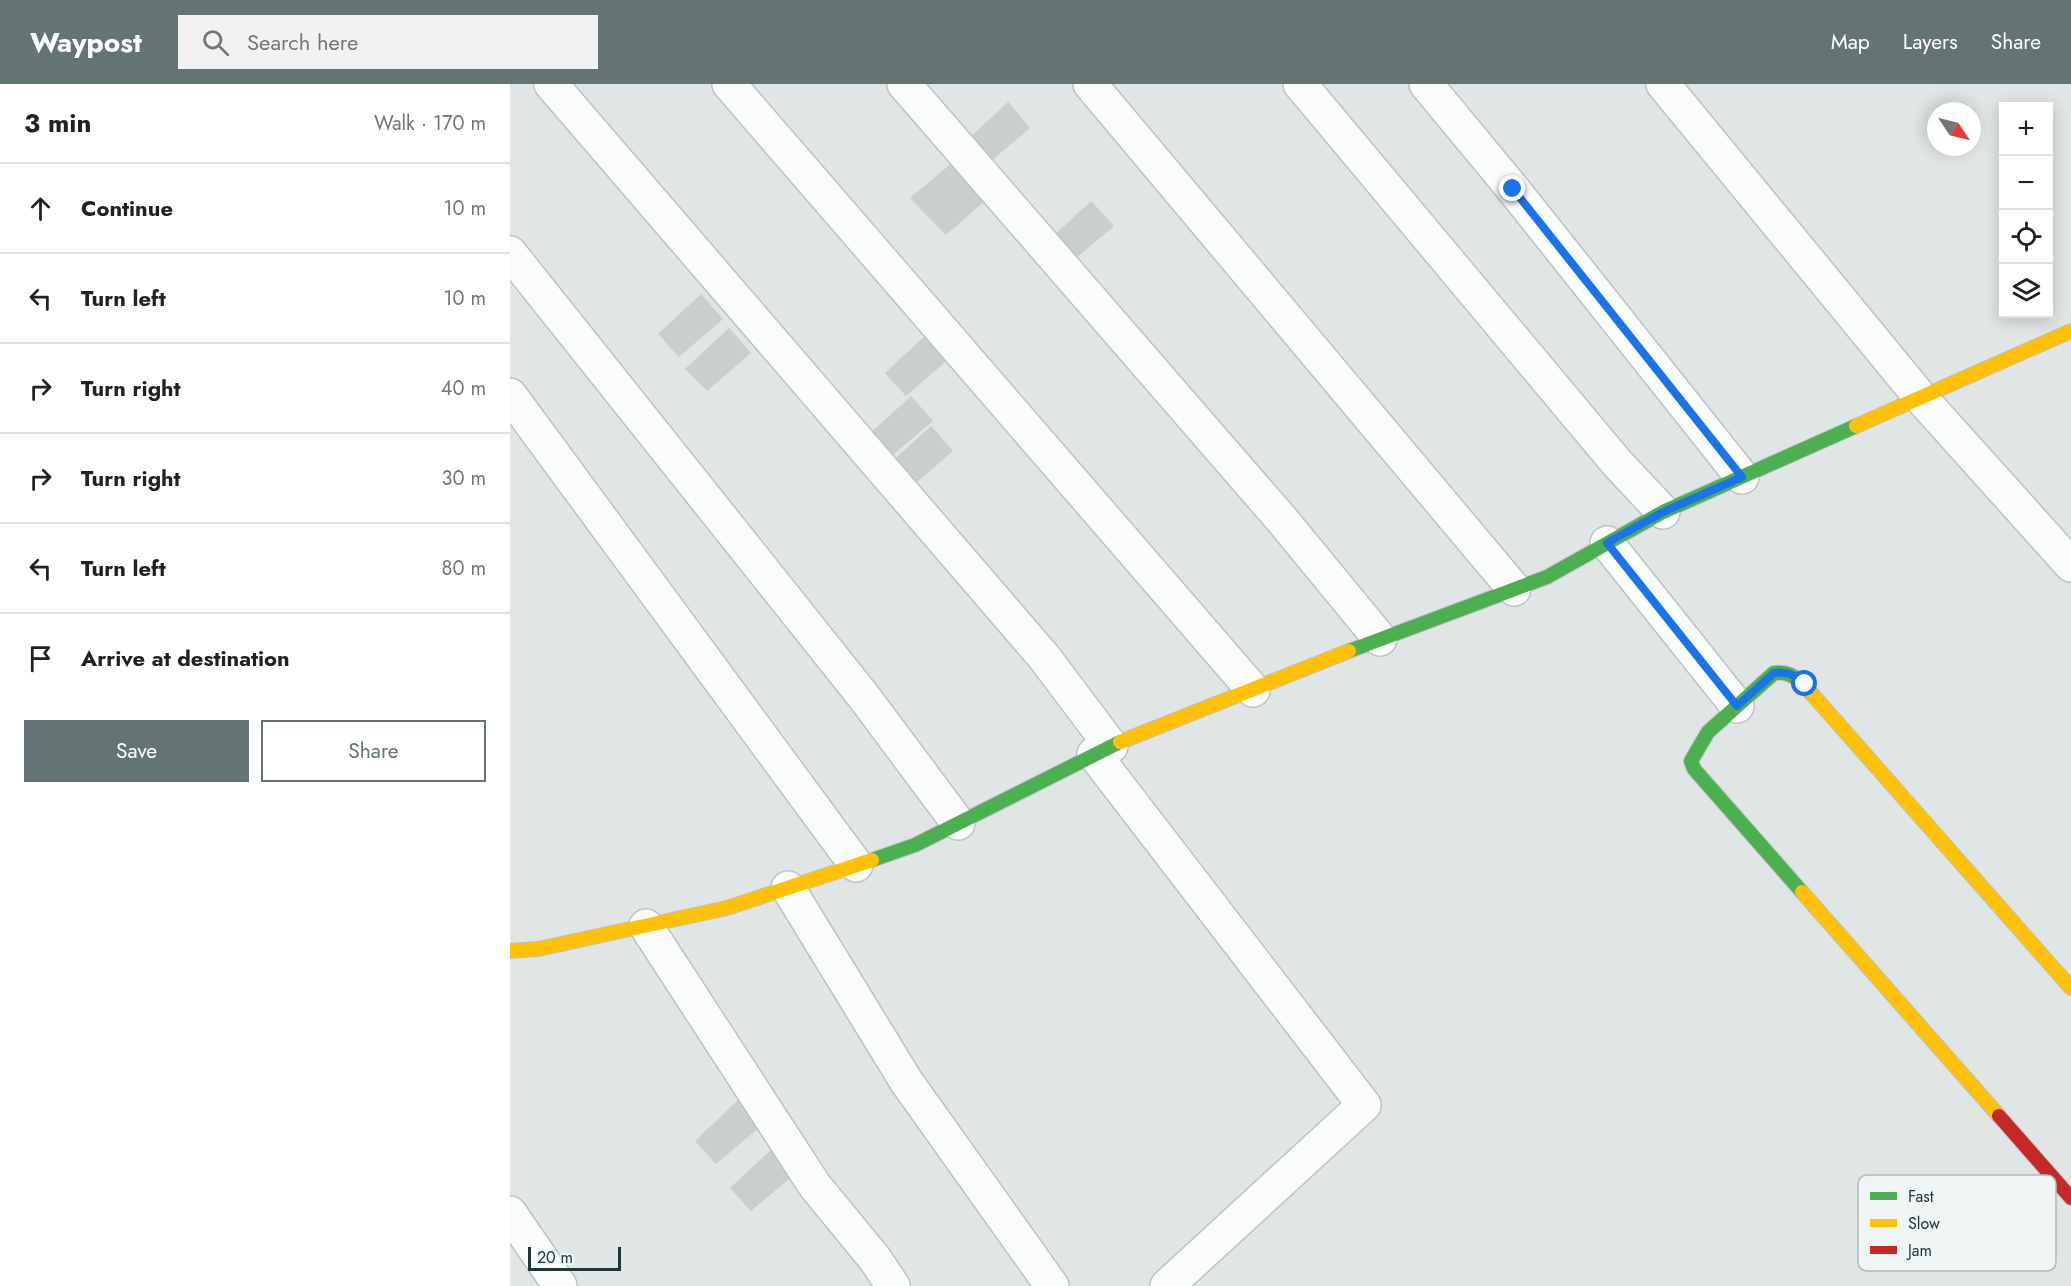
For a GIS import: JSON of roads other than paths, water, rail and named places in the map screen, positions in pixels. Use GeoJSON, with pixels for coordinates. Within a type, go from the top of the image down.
{"type":"FeatureCollection","features":[{"type":"Feature","properties":{"kind":"main road"},"geometry":{"type":"LineString","coordinates":[[510,951],[538,949],[727,908],[915,845],[1103,750],[1380,639],[1547,577],[1663,512],[2071,331]]}},
{"type":"Feature","properties":{"kind":"main road"},"geometry":{"type":"LineString","coordinates":[[2051,1175],[1694,768],[1691,761],[1701,740],[1774,673],[1786,672],[1797,677],[2071,988]]}},
{"type":"Feature","properties":{"kind":"main road"},"geometry":{"type":"LineString","coordinates":[[2056,1181],[2071,1198]]}},
{"type":"Feature","properties":{"kind":"street"},"geometry":{"type":"LineString","coordinates":[[551,84],[1044,657],[1103,750],[1364,1105],[1167,1286]]}},
{"type":"Feature","properties":{"kind":"street"},"geometry":{"type":"LineString","coordinates":[[729,84],[1253,690]]}},
{"type":"Feature","properties":{"kind":"street"},"geometry":{"type":"LineString","coordinates":[[904,84],[1284,521],[1380,639]]}},
{"type":"Feature","properties":{"kind":"street"},"geometry":{"type":"LineString","coordinates":[[1090,84],[1514,589]]}},
{"type":"Feature","properties":{"kind":"street"},"geometry":{"type":"LineString","coordinates":[[1300,84],[1617,464],[1663,512]]}},
{"type":"Feature","properties":{"kind":"street"},"geometry":{"type":"LineString","coordinates":[[1426,84],[1520,198],[1742,477]]}},
{"type":"Feature","properties":{"kind":"street"},"geometry":{"type":"LineString","coordinates":[[1663,84],[1921,398],[2071,565]]}},
{"type":"Feature","properties":{"kind":"street"},"geometry":{"type":"LineString","coordinates":[[510,253],[864,696],[958,823]]}},
{"type":"Feature","properties":{"kind":"street"},"geometry":{"type":"LineString","coordinates":[[510,395],[856,865]]}},
{"type":"Feature","properties":{"kind":"street"},"geometry":{"type":"LineString","coordinates":[[1607,543],[1737,706]]}},
{"type":"Feature","properties":{"kind":"street"},"geometry":{"type":"LineString","coordinates":[[788,888],[906,1081],[1052,1286]]}},
{"type":"Feature","properties":{"kind":"street"},"geometry":{"type":"LineString","coordinates":[[646,926],[815,1186],[875,1259],[892,1286]]}},
{"type":"Feature","properties":{"kind":"street"},"geometry":{"type":"LineString","coordinates":[[510,1213],[560,1286]]}}]}
